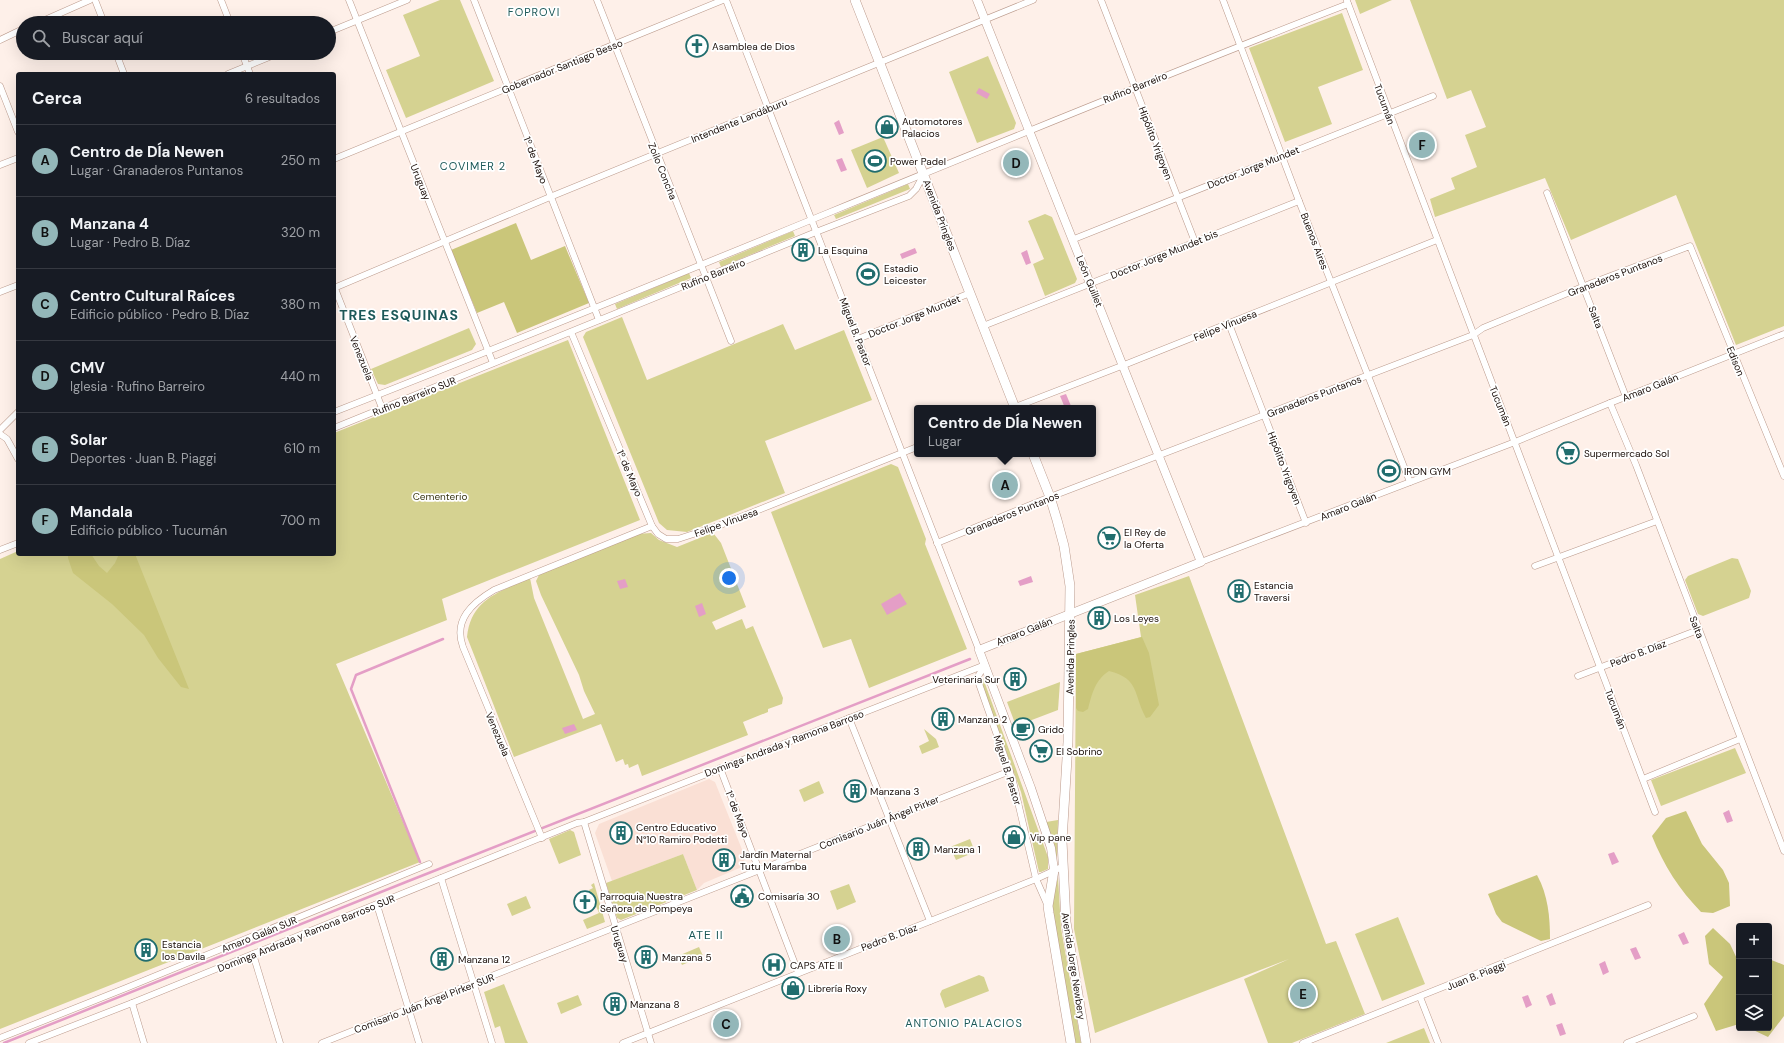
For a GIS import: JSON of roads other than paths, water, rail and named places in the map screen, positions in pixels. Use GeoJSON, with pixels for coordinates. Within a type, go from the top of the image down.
{"type":"FeatureCollection","features":[{"type":"Feature","properties":{"kind":"main road","name":"Avenida Pringles"},"geometry":{"type":"LineString","coordinates":[[856,0],[1013,405]]}},
{"type":"Feature","properties":{"kind":"main road","name":"Avenida Pringles"},"geometry":{"type":"LineString","coordinates":[[1034,457],[1050,497],[1067,564],[1071,612],[1068,742],[1062,841],[1064,866]]}},
{"type":"Feature","properties":{"kind":"main road","name":"Avenida Jorge Newbery"},"geometry":{"type":"LineString","coordinates":[[1064,866],[1066,922],[1086,1043]]}},
{"type":"Feature","properties":{"kind":"main road","name":"Avenida Jorge Newbery"},"geometry":{"type":"LineString","coordinates":[[1054,870],[1048,906],[1071,1043]]}},
{"type":"Feature","properties":{"kind":"street"},"geometry":{"type":"LineString","coordinates":[[54,16],[90,0]]}},
{"type":"Feature","properties":{"kind":"street"},"geometry":{"type":"LineString","coordinates":[[96,0],[102,16]]}},
{"type":"Feature","properties":{"kind":"street"},"geometry":{"type":"LineString","coordinates":[[221,0],[227,16]]}},
{"type":"Feature","properties":{"kind":"street","name":"Uruguay"},"geometry":{"type":"LineString","coordinates":[[349,0],[494,363]]}},
{"type":"Feature","properties":{"kind":"street"},"geometry":{"type":"LineString","coordinates":[[336,29],[407,0]]}},
{"type":"Feature","properties":{"kind":"street","name":"1º de Mayo"},"geometry":{"type":"LineString","coordinates":[[474,0],[593,308],[599,320]]}},
{"type":"Feature","properties":{"kind":"street","name":"Zoilo Concha"},"geometry":{"type":"LineString","coordinates":[[597,0],[731,341]]}},
{"type":"Feature","properties":{"kind":"street","name":"Gobernador Santiago Besso"},"geometry":{"type":"LineString","coordinates":[[336,159],[401,131],[724,0]]}},
{"type":"Feature","properties":{"kind":"street","name":"Miguel B. Pastor"},"geometry":{"type":"LineString","coordinates":[[724,0],[985,665],[1031,788],[1051,848],[1054,870]]}},
{"type":"Feature","properties":{"kind":"street","name":"León Guillet"},"geometry":{"type":"LineString","coordinates":[[977,0],[1074,239],[1201,562]]}},
{"type":"Feature","properties":{"kind":"street","name":"Intendente Landáburu"},"geometry":{"type":"LineString","coordinates":[[336,286],[550,197],[1033,0]]}},
{"type":"Feature","properties":{"kind":"street","name":"Hipólito Yrigoyen"},"geometry":{"type":"LineString","coordinates":[[1101,0],[1195,242]]}},
{"type":"Feature","properties":{"kind":"street","name":"Buenos Aires"},"geometry":{"type":"LineString","coordinates":[[1223,0],[1299,201],[1410,482]]}},
{"type":"Feature","properties":{"kind":"street","name":"Rufino Barreiro"},"geometry":{"type":"LineString","coordinates":[[489,350],[1030,131],[1134,87],[1348,2]]}},
{"type":"Feature","properties":{"kind":"street","name":"Tucumán"},"geometry":{"type":"LineString","coordinates":[[1348,2],[1655,812]]}},
{"type":"Feature","properties":{"kind":"street"},"geometry":{"type":"LineString","coordinates":[[0,40],[16,33]]}},
{"type":"Feature","properties":{"kind":"street"},"geometry":{"type":"LineString","coordinates":[[119,60],[123,72]]}},
{"type":"Feature","properties":{"kind":"street"},"geometry":{"type":"LineString","coordinates":[[245,60],[249,72]]}},
{"type":"Feature","properties":{"kind":"street"},"geometry":{"type":"LineString","coordinates":[[233,72],[262,60]]}},
{"type":"Feature","properties":{"kind":"street"},"geometry":{"type":"LineString","coordinates":[[0,86],[16,127]]}},
{"type":"Feature","properties":{"kind":"street","name":"Doctor Jorge Mundet"},"geometry":{"type":"LineString","coordinates":[[1074,239],[1433,96]]}},
{"type":"Feature","properties":{"kind":"street"},"geometry":{"type":"LineString","coordinates":[[0,165],[16,159]]}},
{"type":"Feature","properties":{"kind":"street","name":"Rufino Barreiro"},"geometry":{"type":"LineString","coordinates":[[494,363],[908,196],[916,189],[924,174]]}},
{"type":"Feature","properties":{"kind":"street","name":"Salta"},"geometry":{"type":"LineString","coordinates":[[1547,193],[1626,396]]}},
{"type":"Feature","properties":{"kind":"street","name":"Doctor Jorge Mundet bis"},"geometry":{"type":"LineString","coordinates":[[983,326],[1299,201]]}},
{"type":"Feature","properties":{"kind":"street","name":"Felipe Vinuesa"},"geometry":{"type":"LineString","coordinates":[[1022,405],[1229,324],[1437,240]]}},
{"type":"Feature","properties":{"kind":"street","name":"Granaderos Puntanos"},"geometry":{"type":"LineString","coordinates":[[937,543],[1050,497],[1473,335],[1483,328],[1690,246]]}},
{"type":"Feature","properties":{"kind":"street","name":"Edison"},"geometry":{"type":"LineString","coordinates":[[1690,246],[1784,476]]}},
{"type":"Feature","properties":{"kind":"street"},"geometry":{"type":"LineString","coordinates":[[0,292],[16,286]]}},
{"type":"Feature","properties":{"kind":"street","name":"Venezuela"},"geometry":{"type":"LineString","coordinates":[[336,292],[382,408]]}},
{"type":"Feature","properties":{"kind":"street","name":"Doctor Jorge Mundet"},"geometry":{"type":"LineString","coordinates":[[858,339],[970,293]]}},
{"type":"Feature","properties":{"kind":"street","name":"Hipólito Yrigoyen"},"geometry":{"type":"LineString","coordinates":[[1229,324],[1306,522]]}},
{"type":"Feature","properties":{"kind":"street","name":"1º de Mayo"},"geometry":{"type":"LineString","coordinates":[[571,332],[652,526]]}},
{"type":"Feature","properties":{"kind":"street","name":"Amaro Galán"},"geometry":{"type":"LineString","coordinates":[[979,650],[1071,612],[1515,442],[1626,396],[1784,334]]}},
{"type":"Feature","properties":{"kind":"street","name":"Rufino Barreiro SUR"},"geometry":{"type":"LineString","coordinates":[[336,411],[489,350]]}},
{"type":"Feature","properties":{"kind":"street","name":"Rufino Barreiro SUR"},"geometry":{"type":"LineString","coordinates":[[336,427],[494,363]]}},
{"type":"Feature","properties":{"kind":"street","name":"Salta"},"geometry":{"type":"LineString","coordinates":[[1610,403],[1784,851]]}},
{"type":"Feature","properties":{"kind":"street"},"geometry":{"type":"LineString","coordinates":[[0,430],[16,414]]}},
{"type":"Feature","properties":{"kind":"street"},"geometry":{"type":"LineString","coordinates":[[0,434],[7,439],[16,455]]}},
{"type":"Feature","properties":{"kind":"street","name":"Felipe Vinuesa"},"geometry":{"type":"LineString","coordinates":[[652,526],[658,534],[666,539],[678,539],[718,526],[914,448]]}},
{"type":"Feature","properties":{"kind":"street"},"geometry":{"type":"LineString","coordinates":[[1535,566],[1657,521]]}},
{"type":"Feature","properties":{"kind":"street","name":"Venezuela"},"geometry":{"type":"LineString","coordinates":[[542,838],[461,642],[459,630],[463,619],[471,606],[494,590],[652,526]]}},
{"type":"Feature","properties":{"kind":"street"},"geometry":{"type":"LineString","coordinates":[[0,550],[16,544]]}},
{"type":"Feature","properties":{"kind":"street","name":"Pedro B. Díaz"},"geometry":{"type":"LineString","coordinates":[[1578,676],[1698,630]]}},
{"type":"Feature","properties":{"kind":"street","name":"Miguel B. Pastor"},"geometry":{"type":"LineString","coordinates":[[985,665],[977,678],[1010,771],[1036,879]]}},
{"type":"Feature","properties":{"kind":"street","name":"Dominga Andrada y Ramona Barroso"},"geometry":{"type":"LineString","coordinates":[[584,822],[985,665]]}},
{"type":"Feature","properties":{"kind":"street"},"geometry":{"type":"LineString","coordinates":[[849,718],[930,921]]}},
{"type":"Feature","properties":{"kind":"street"},"geometry":{"type":"LineString","coordinates":[[1643,779],[1740,740]]}},
{"type":"Feature","properties":{"kind":"street","name":"1º de Mayo"},"geometry":{"type":"LineString","coordinates":[[720,768],[798,972]]}},
{"type":"Feature","properties":{"kind":"street","name":"Comisario Juán Ángel Pirker"},"geometry":{"type":"LineString","coordinates":[[615,928],[889,817],[1010,771]]}},
{"type":"Feature","properties":{"kind":"street","name":"Uruguay"},"geometry":{"type":"LineString","coordinates":[[584,822],[651,1043]]}},
{"type":"Feature","properties":{"kind":"street","name":"Dominga Andrada y Ramona Barroso SUR"},"geometry":{"type":"LineString","coordinates":[[29,1043],[377,905],[577,823],[584,822]]}},
{"type":"Feature","properties":{"kind":"street","name":"Amaro Galán SUR"},"geometry":{"type":"LineString","coordinates":[[0,1038],[429,864]]}},
{"type":"Feature","properties":{"kind":"street","name":"Pedro B. Díaz"},"geometry":{"type":"LineString","coordinates":[[623,1043],[798,972],[1036,879],[1064,866]]}},
{"type":"Feature","properties":{"kind":"street"},"geometry":{"type":"LineString","coordinates":[[441,878],[492,1043]]}},
{"type":"Feature","properties":{"kind":"street","name":"Avenida Jorge Newbery"},"geometry":{"type":"LineString","coordinates":[[1036,879],[1048,906]]}},
{"type":"Feature","properties":{"kind":"street"},"geometry":{"type":"LineString","coordinates":[[377,905],[419,1043]]}},
{"type":"Feature","properties":{"kind":"street","name":"Juan B. Piaggi"},"geometry":{"type":"LineString","coordinates":[[1303,1043],[1648,905]]}},
{"type":"Feature","properties":{"kind":"street","name":"Comisario Juán Ángel Pirker SUR"},"geometry":{"type":"LineString","coordinates":[[322,1043],[615,928]]}},
{"type":"Feature","properties":{"kind":"street"},"geometry":{"type":"LineString","coordinates":[[252,954],[280,1043]]}},
{"type":"Feature","properties":{"kind":"street"},"geometry":{"type":"LineString","coordinates":[[1420,997],[1438,1043]]}},
{"type":"Feature","properties":{"kind":"street"},"geometry":{"type":"LineString","coordinates":[[132,1003],[144,1043]]}},
{"type":"Feature","properties":{"kind":"street"},"geometry":{"type":"LineString","coordinates":[[1628,1043],[1643,1040],[1694,1016]]}},
{"type":"Feature","properties":{"kind":"waterway"},"geometry":{"type":"LineString","coordinates":[[420,862],[351,689],[356,675],[443,639]]}},
{"type":"Feature","properties":{"kind":"waterway"},"geometry":{"type":"LineString","coordinates":[[4,1043],[970,659]]}},
{"type":"Feature","properties":{"kind":"place","name":"Asamblea de Dios"},"geometry":{"type":"Point","coordinates":[697,46]}},
{"type":"Feature","properties":{"kind":"place","name":"Automotores Palacios"},"geometry":{"type":"Point","coordinates":[887,127]}},
{"type":"Feature","properties":{"kind":"place","name":"Mandala"},"geometry":{"type":"Point","coordinates":[1422,145]}},
{"type":"Feature","properties":{"kind":"place","name":"Power Padel"},"geometry":{"type":"Point","coordinates":[875,161]}},
{"type":"Feature","properties":{"kind":"place","name":"CMV"},"geometry":{"type":"Point","coordinates":[1016,163]}},
{"type":"Feature","properties":{"kind":"place","name":"La Esquina"},"geometry":{"type":"Point","coordinates":[803,250]}},
{"type":"Feature","properties":{"kind":"place","name":"Estadio Leicester"},"geometry":{"type":"Point","coordinates":[868,274]}},
{"type":"Feature","properties":{"kind":"place","name":"Supermercado Sol"},"geometry":{"type":"Point","coordinates":[1568,453]}},
{"type":"Feature","properties":{"kind":"place","name":"IRON GYM"},"geometry":{"type":"Point","coordinates":[1389,471]}},
{"type":"Feature","properties":{"kind":"place","name":"Centro de DÍa Newen"},"geometry":{"type":"Point","coordinates":[1005,485]}},
{"type":"Feature","properties":{"kind":"place","name":"El Rey de la Oferta"},"geometry":{"type":"Point","coordinates":[1109,538]}},
{"type":"Feature","properties":{"kind":"place","name":"Estancia Traversi"},"geometry":{"type":"Point","coordinates":[1239,591]}},
{"type":"Feature","properties":{"kind":"place","name":"Los Leyes"},"geometry":{"type":"Point","coordinates":[1099,618]}},
{"type":"Feature","properties":{"kind":"place","name":"Veterinaria Sur"},"geometry":{"type":"Point","coordinates":[1015,679]}},
{"type":"Feature","properties":{"kind":"place","name":"Manzana 2"},"geometry":{"type":"Point","coordinates":[943,719]}},
{"type":"Feature","properties":{"kind":"place","name":"Grido"},"geometry":{"type":"Point","coordinates":[1023,729]}},
{"type":"Feature","properties":{"kind":"place","name":"El Sobrino"},"geometry":{"type":"Point","coordinates":[1041,751]}},
{"type":"Feature","properties":{"kind":"place","name":"Manzana 3"},"geometry":{"type":"Point","coordinates":[855,791]}},
{"type":"Feature","properties":{"kind":"place","name":"Centro Educativo N°10 Ramiro Podetti"},"geometry":{"type":"Point","coordinates":[621,833]}},
{"type":"Feature","properties":{"kind":"place","name":"Vip pane"},"geometry":{"type":"Point","coordinates":[1014,837]}},
{"type":"Feature","properties":{"kind":"place","name":"Manzana 1"},"geometry":{"type":"Point","coordinates":[918,849]}},
{"type":"Feature","properties":{"kind":"place","name":"Jardín Maternal Tutu Maramba"},"geometry":{"type":"Point","coordinates":[724,860]}},
{"type":"Feature","properties":{"kind":"place","name":"Comisaría 30"},"geometry":{"type":"Point","coordinates":[742,896]}},
{"type":"Feature","properties":{"kind":"place","name":"Parroquia Nuestra Señora de Pompeya"},"geometry":{"type":"Point","coordinates":[585,902]}},
{"type":"Feature","properties":{"kind":"place","name":"Manzana 4"},"geometry":{"type":"Point","coordinates":[837,939]}},
{"type":"Feature","properties":{"kind":"place","name":"Estancia los Davila"},"geometry":{"type":"Point","coordinates":[146,950]}},
{"type":"Feature","properties":{"kind":"place","name":"Manzana 5"},"geometry":{"type":"Point","coordinates":[646,957]}},
{"type":"Feature","properties":{"kind":"place","name":"Manzana 12"},"geometry":{"type":"Point","coordinates":[442,959]}},
{"type":"Feature","properties":{"kind":"place","name":"CAPS ATE II"},"geometry":{"type":"Point","coordinates":[774,965]}},
{"type":"Feature","properties":{"kind":"place","name":"Librería Roxy"},"geometry":{"type":"Point","coordinates":[793,988]}},
{"type":"Feature","properties":{"kind":"place","name":"Solar"},"geometry":{"type":"Point","coordinates":[1303,994]}},
{"type":"Feature","properties":{"kind":"place","name":"Manzana 8"},"geometry":{"type":"Point","coordinates":[615,1004]}},
{"type":"Feature","properties":{"kind":"place","name":"Centro Cultural Raíces"},"geometry":{"type":"Point","coordinates":[726,1024]}},
{"type":"Feature","properties":{"kind":"district","name":"FOPROVI"},"geometry":{"type":"Point","coordinates":[534,12]}},
{"type":"Feature","properties":{"kind":"district","name":"COVIMER 2"},"geometry":{"type":"Point","coordinates":[473,166]}},
{"type":"Feature","properties":{"kind":"district","name":"TRES ESQUINAS"},"geometry":{"type":"Point","coordinates":[399,315]}},
{"type":"Feature","properties":{"kind":"district","name":"ATE II"},"geometry":{"type":"Point","coordinates":[706,935]}},
{"type":"Feature","properties":{"kind":"district","name":"ANTONIO PALACIOS"},"geometry":{"type":"Point","coordinates":[964,1023]}},
{"type":"Feature","properties":{"kind":"park label","name":"Cementerio"},"geometry":{"type":"Point","coordinates":[440,496]}}]}
